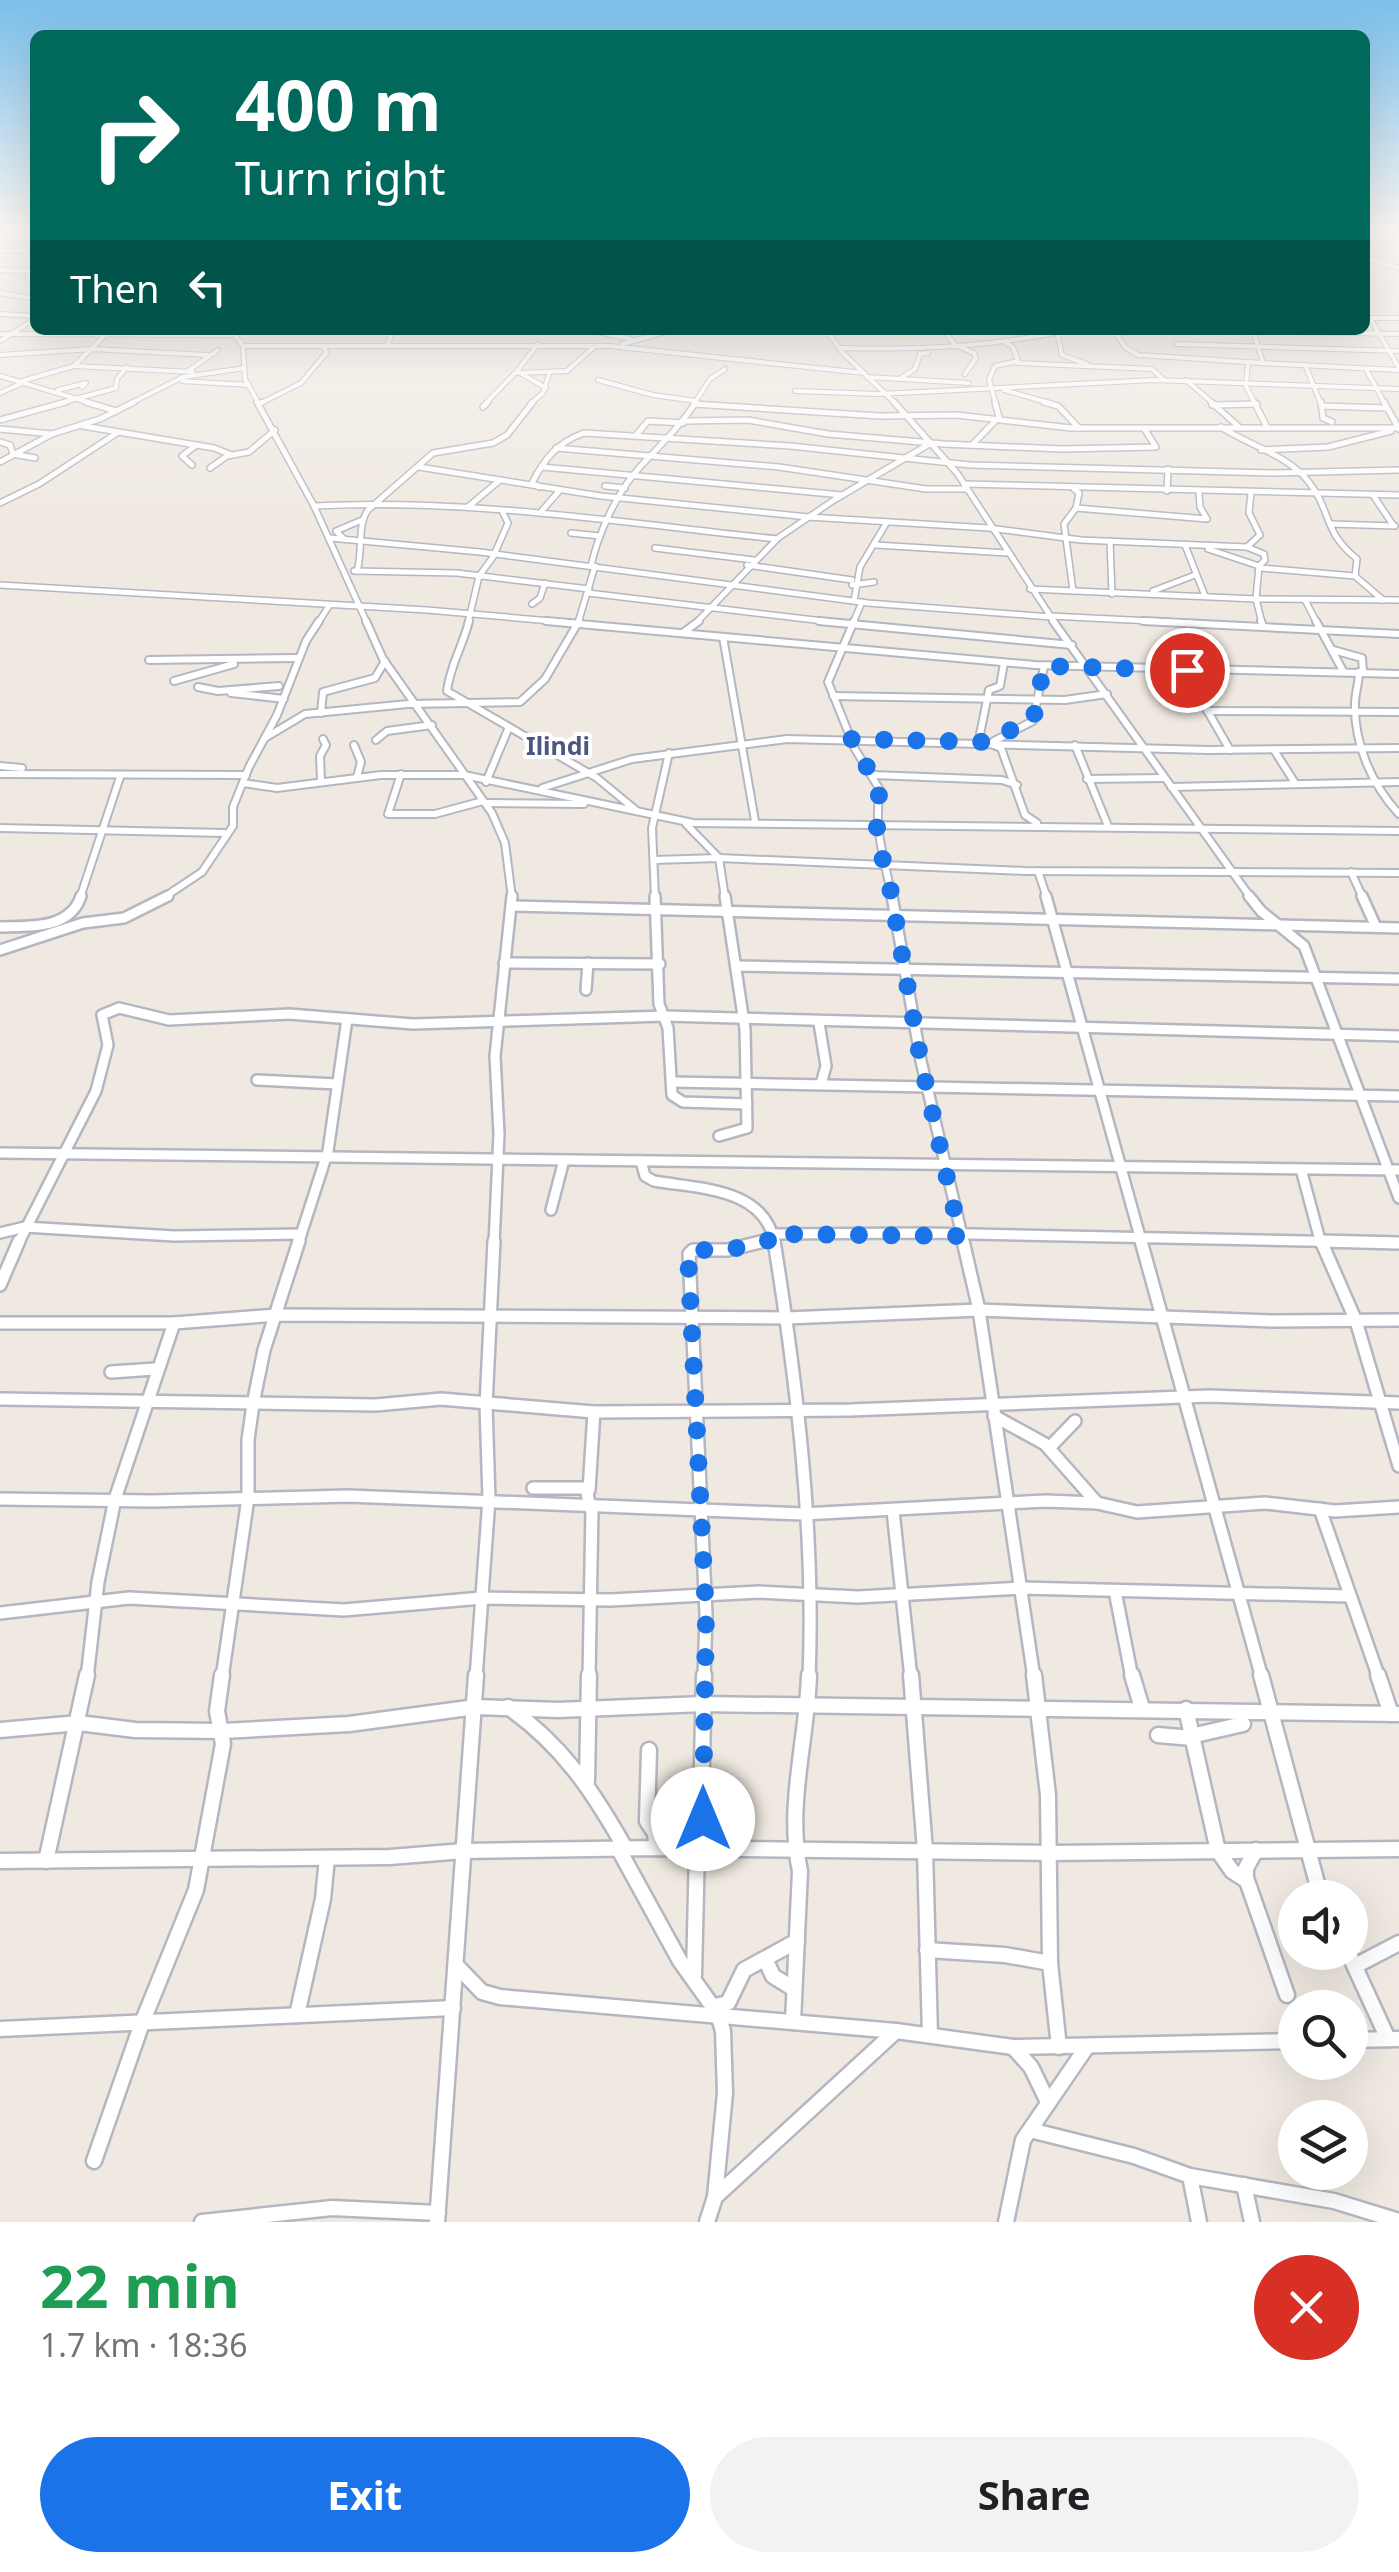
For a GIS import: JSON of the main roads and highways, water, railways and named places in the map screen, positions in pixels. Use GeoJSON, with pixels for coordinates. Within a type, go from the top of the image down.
{"type":"FeatureCollection","features":[{"type":"Feature","properties":{"kind":"district","name":"Ilindi"},"geometry":{"type":"Point","coordinates":[558,745]}}]}
